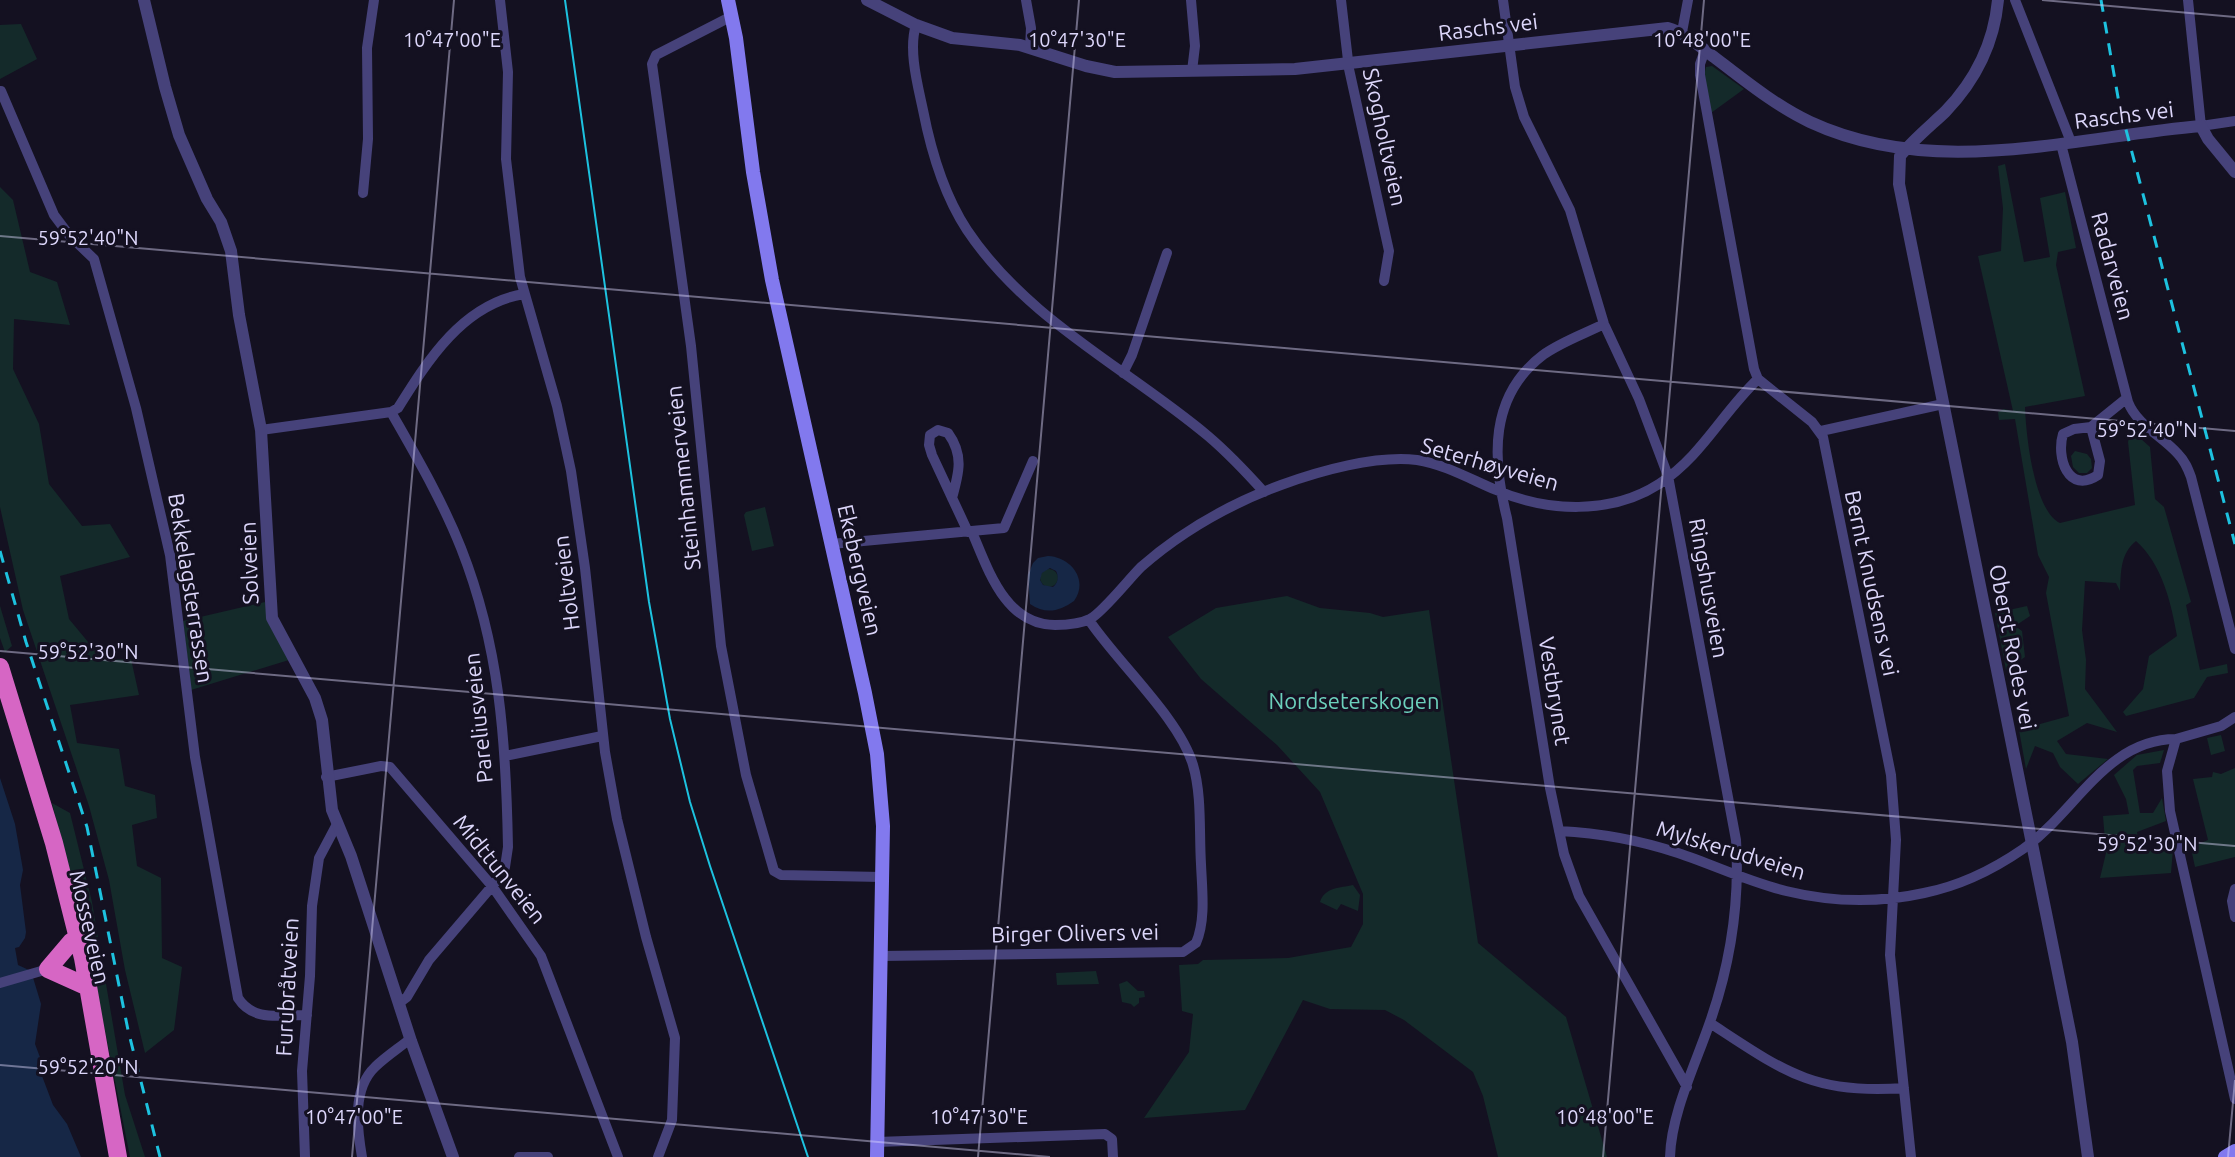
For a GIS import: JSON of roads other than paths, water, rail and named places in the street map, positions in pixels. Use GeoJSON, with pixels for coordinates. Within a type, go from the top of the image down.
{"type":"FeatureCollection","features":[{"type":"Feature","properties":{"kind":"highway","name":"Mosseveien"},"geometry":{"type":"LineString","coordinates":[[0,667],[54,843],[84,985],[88,1023],[100,1052],[118,1157]]}},
{"type":"Feature","properties":{"kind":"highway"},"geometry":{"type":"LineString","coordinates":[[74,940],[44,970],[84,985]]}},
{"type":"Feature","properties":{"kind":"main road","name":"Ekebergveien"},"geometry":{"type":"LineString","coordinates":[[732,7],[763,232],[876,747],[881,802],[882,877],[877,1150]]}},
{"type":"Feature","properties":{"kind":"main road"},"geometry":{"type":"LineString","coordinates":[[2225,1157],[2235,1151]]}},
{"type":"Feature","properties":{"kind":"street","name":"Solveien"},"geometry":{"type":"LineString","coordinates":[[144,0],[179,135],[197,178],[221,222],[231,251],[261,430],[270,612],[315,698],[322,720],[326,777],[337,824],[351,856],[410,1039],[453,1157]]}},
{"type":"Feature","properties":{"kind":"street"},"geometry":{"type":"LineString","coordinates":[[363,193],[368,139],[367,48],[374,0]]}},
{"type":"Feature","properties":{"kind":"street","name":"Holtveien"},"geometry":{"type":"LineString","coordinates":[[500,0],[508,72],[506,159],[524,294],[557,406],[571,471],[585,568],[602,736],[632,881],[675,1038],[672,1120],[658,1157]]}},
{"type":"Feature","properties":{"kind":"street","name":"Raschs vei"},"geometry":{"type":"LineString","coordinates":[[867,0],[916,25],[962,40],[1030,48],[1105,70],[1279,70],[1668,28],[1682,32],[1784,107],[1810,122],[1852,136],[1907,148],[1991,152],[2235,121]]}},
{"type":"Feature","properties":{"kind":"street"},"geometry":{"type":"LineString","coordinates":[[1026,0],[1031,28],[1030,48]]}},
{"type":"Feature","properties":{"kind":"street"},"geometry":{"type":"LineString","coordinates":[[1191,0],[1195,46],[1192,71]]}},
{"type":"Feature","properties":{"kind":"street","name":"Skogholtveien"},"geometry":{"type":"LineString","coordinates":[[1341,0],[1348,64],[1389,251],[1384,281]]}},
{"type":"Feature","properties":{"kind":"street","name":"Ringshusveien"},"geometry":{"type":"LineString","coordinates":[[1503,0],[1515,87],[1524,117],[1570,210],[1604,324],[1639,399],[1668,476],[1734,825],[1738,876],[1730,955],[1687,1087],[1671,1142],[1670,1157]]}},
{"type":"Feature","properties":{"kind":"street"},"geometry":{"type":"LineString","coordinates":[[1682,32],[1688,0]]}},
{"type":"Feature","properties":{"kind":"street"},"geometry":{"type":"LineString","coordinates":[[1907,148],[1946,110],[1977,71],[1989,43],[1998,0]]}},
{"type":"Feature","properties":{"kind":"street","name":"Radarveien"},"geometry":{"type":"LineString","coordinates":[[2015,0],[2066,143],[2127,398],[2132,412],[2180,455],[2191,477],[2235,649]]}},
{"type":"Feature","properties":{"kind":"street"},"geometry":{"type":"LineString","coordinates":[[2188,0],[2201,126],[2235,172]]}},
{"type":"Feature","properties":{"kind":"street","name":"Steinhammerveien"},"geometry":{"type":"LineString","coordinates":[[732,7],[656,55],[652,64],[691,346],[715,600],[730,698],[746,775],[774,871],[781,875],[882,877]]}},
{"type":"Feature","properties":{"kind":"street"},"geometry":{"type":"LineString","coordinates":[[916,25],[915,55],[933,155],[966,229],[1029,301],[1209,437],[1264,492]]}},
{"type":"Feature","properties":{"kind":"street"},"geometry":{"type":"LineString","coordinates":[[1705,50],[1700,75],[1724,217],[1758,379],[1821,431],[1943,404]]}},
{"type":"Feature","properties":{"kind":"street","name":"Bekkelagsterrassen"},"geometry":{"type":"LineString","coordinates":[[1,91],[54,215],[94,259],[136,408],[170,555],[195,757],[238,998],[256,1014],[307,1015]]}},
{"type":"Feature","properties":{"kind":"street","name":"Oberst Rodes vei"},"geometry":{"type":"LineString","coordinates":[[1907,148],[1899,162],[1899,184],[2072,1042],[2088,1157]]}},
{"type":"Feature","properties":{"kind":"street"},"geometry":{"type":"LineString","coordinates":[[1123,373],[1167,253]]}},
{"type":"Feature","properties":{"kind":"street"},"geometry":{"type":"LineString","coordinates":[[261,430],[391,412],[398,408],[424,366],[450,335],[481,310],[524,294]]}},
{"type":"Feature","properties":{"kind":"street","name":"Vestbrynet"},"geometry":{"type":"LineString","coordinates":[[1604,324],[1552,349],[1513,387],[1498,421],[1496,460],[1567,865],[1579,896],[1687,1087]]}},
{"type":"Feature","properties":{"kind":"street","name":"Seterhøyveien"},"geometry":{"type":"LineString","coordinates":[[1089,620],[1136,572],[1171,543],[1209,518],[1298,479],[1348,466],[1413,460],[1438,466],[1500,492],[1554,506],[1598,506],[1642,493],[1668,476],[1704,445],[1758,379]]}},
{"type":"Feature","properties":{"kind":"street"},"geometry":{"type":"LineString","coordinates":[[2091,427],[2100,461],[2098,475],[2075,481],[2066,470],[2061,438],[2067,431],[2091,427],[2127,398]]}},
{"type":"Feature","properties":{"kind":"street","name":"Pareliusveien"},"geometry":{"type":"LineString","coordinates":[[391,412],[443,507],[475,588],[493,652],[501,700],[508,847],[505,867],[492,886],[429,960],[407,997],[399,1003]]}},
{"type":"Feature","properties":{"kind":"street"},"geometry":{"type":"LineString","coordinates":[[952,498],[959,471],[959,453],[951,436],[944,430],[933,432],[929,440],[935,461],[952,498],[997,587],[1006,601],[1031,620],[1050,625],[1089,620]]}},
{"type":"Feature","properties":{"kind":"street","name":"Bernt Knudsens vei"},"geometry":{"type":"LineString","coordinates":[[1821,431],[1891,775],[1896,840],[1890,965],[1911,1157]]}},
{"type":"Feature","properties":{"kind":"street"},"geometry":{"type":"LineString","coordinates":[[831,544],[1004,528],[1033,461]]}},
{"type":"Feature","properties":{"kind":"street","name":"Birger Olivers vei"},"geometry":{"type":"LineString","coordinates":[[881,956],[1183,952],[1196,943],[1202,915],[1202,881],[1196,781],[1190,756],[1176,729],[1089,620]]}},
{"type":"Feature","properties":{"kind":"street"},"geometry":{"type":"LineString","coordinates":[[2234,719],[2176,739],[2167,771],[2170,811],[2235,1099]]}},
{"type":"Feature","properties":{"kind":"street"},"geometry":{"type":"LineString","coordinates":[[505,756],[602,736]]}},
{"type":"Feature","properties":{"kind":"street","name":"Mylskerudveien"},"geometry":{"type":"LineString","coordinates":[[1559,831],[1616,837],[1656,846],[1780,889],[1846,899],[1892,900],[1965,880],[1999,863],[2032,841],[2126,752],[2165,739],[2176,739]]}},
{"type":"Feature","properties":{"kind":"street","name":"Midttunveien"},"geometry":{"type":"LineString","coordinates":[[326,777],[390,767],[492,886],[541,956],[618,1157]]}},
{"type":"Feature","properties":{"kind":"street","name":"Furubråtveien"},"geometry":{"type":"LineString","coordinates":[[305,1157],[302,1071],[315,881],[322,849],[337,824]]}},
{"type":"Feature","properties":{"kind":"street"},"geometry":{"type":"LineString","coordinates":[[2235,889],[2232,901],[2235,917]]}},
{"type":"Feature","properties":{"kind":"street"},"geometry":{"type":"LineString","coordinates":[[0,983],[44,970]]}},
{"type":"Feature","properties":{"kind":"street"},"geometry":{"type":"LineString","coordinates":[[1710,1023],[1780,1068],[1816,1083],[1862,1089],[1904,1088]]}},
{"type":"Feature","properties":{"kind":"street"},"geometry":{"type":"LineString","coordinates":[[362,1157],[358,1110],[363,1084],[374,1068],[410,1039]]}},
{"type":"Feature","properties":{"kind":"street"},"geometry":{"type":"LineString","coordinates":[[877,1150],[1105,1134],[1112,1139],[1113,1157]]}},
{"type":"Feature","properties":{"kind":"street"},"geometry":{"type":"LineString","coordinates":[[519,1157],[548,1157]]}},
{"type":"Feature","properties":{"kind":"water"},"geometry":{"type":"Polygon","coordinates":[[[1056,557],[1070,565],[1080,585],[1074,601],[1053,610],[1042,610],[1030,604],[1028,575],[1038,558],[1056,557]],[[1050,568],[1042,573],[1040,580],[1043,585],[1055,585],[1058,580],[1056,571],[1050,568]]]}},
{"type":"Feature","properties":{"kind":"water"},"geometry":{"type":"Polygon","coordinates":[[[0,778],[15,824],[23,870],[20,885],[26,932],[19,947],[15,948],[18,965],[31,971],[41,1004],[35,1044],[41,1060],[39,1068],[53,1105],[67,1124],[81,1157],[0,1157],[0,778]]]}},
{"type":"Feature","properties":{"kind":"tram line"},"geometry":{"type":"LineString","coordinates":[[565,0],[649,602],[670,719],[690,802],[710,866],[808,1157]]}},
{"type":"Feature","properties":{"kind":"railway"},"geometry":{"type":"LineString","coordinates":[[2101,0],[2119,103],[2235,544]]}},
{"type":"Feature","properties":{"kind":"railway"},"geometry":{"type":"LineString","coordinates":[[0,551],[26,642],[87,827],[128,1030],[160,1157]]}},
{"type":"Feature","properties":{"kind":"park label","name":"Nordseterskogen"},"geometry":{"type":"Point","coordinates":[1354,701]}}]}
